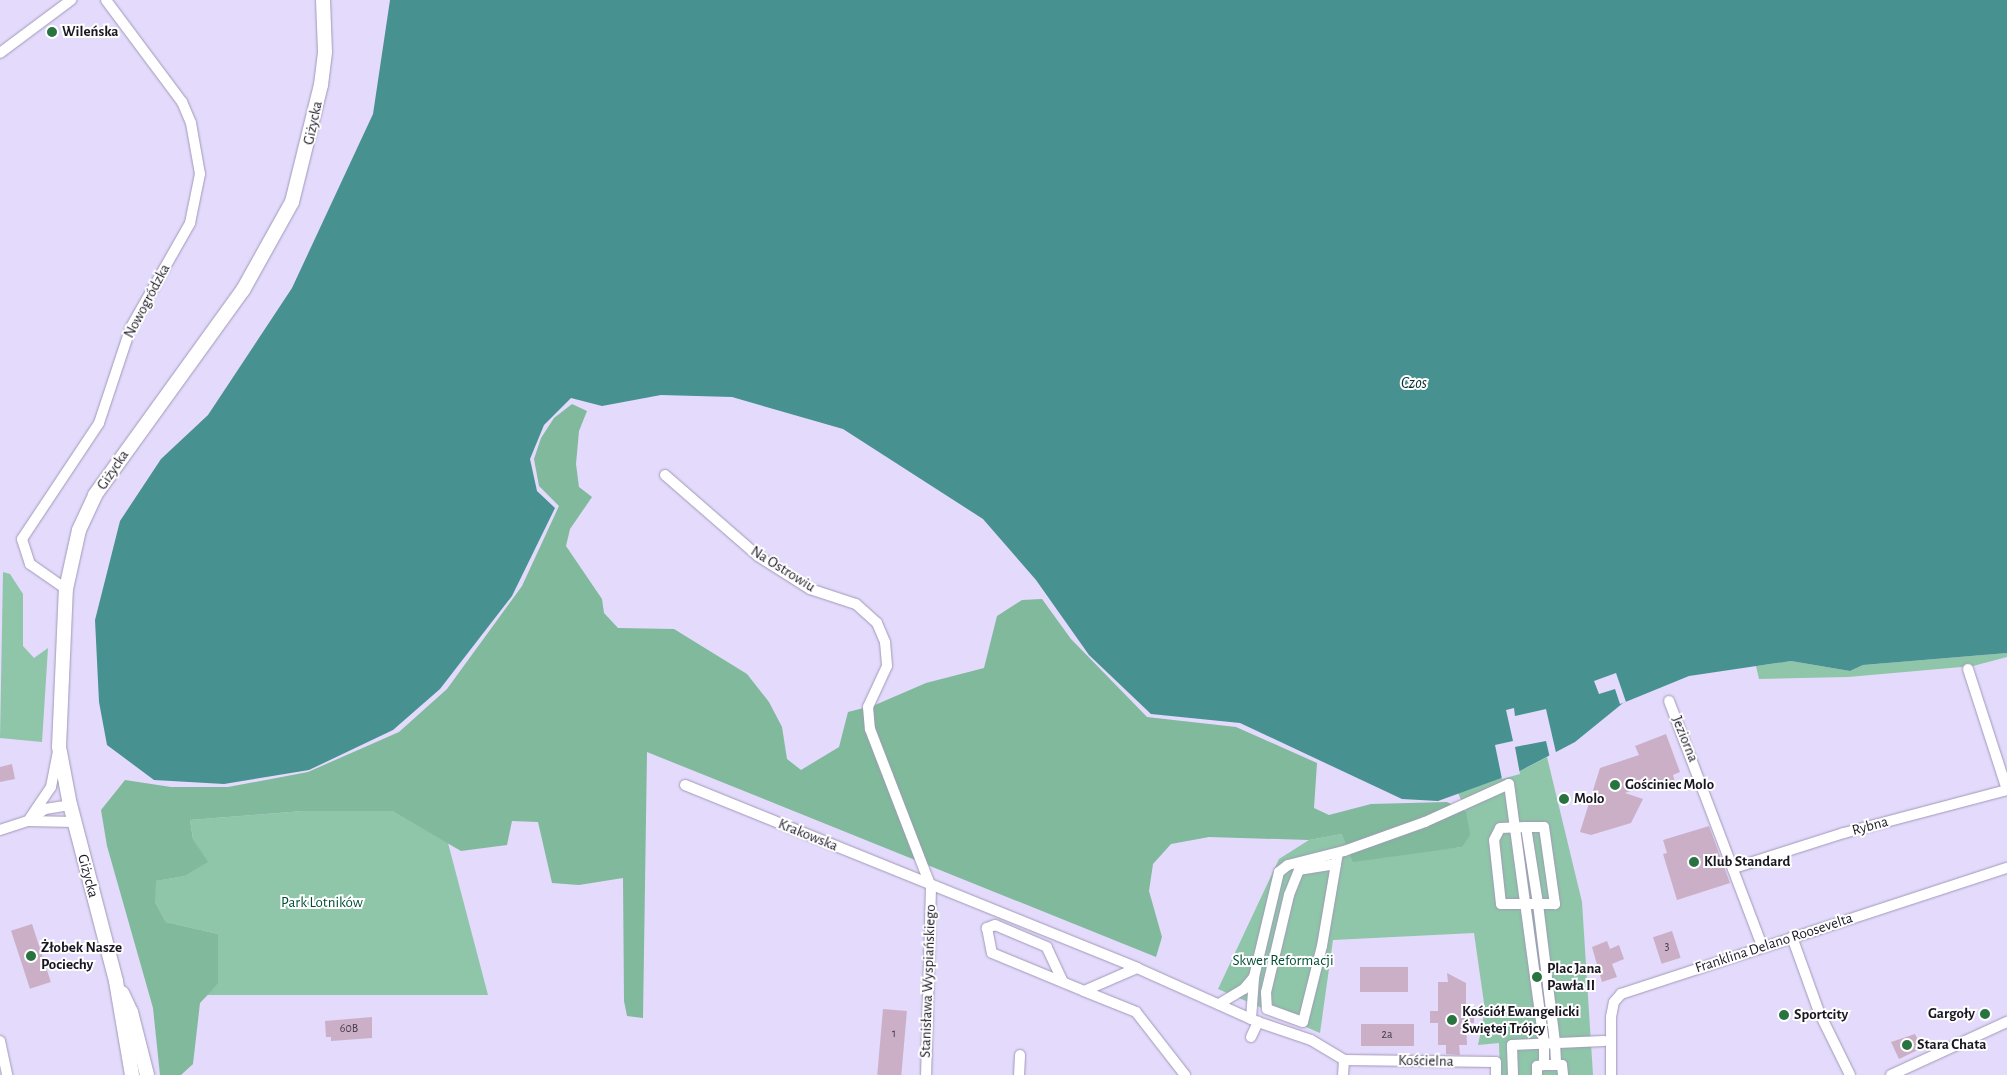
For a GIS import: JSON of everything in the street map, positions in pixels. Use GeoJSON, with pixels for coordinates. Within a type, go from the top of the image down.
{"type":"FeatureCollection","features":[{"type":"Feature","properties":{"kind":"street"},"geometry":{"type":"LineString","coordinates":[[0,53],[72,0]]}},
{"type":"Feature","properties":{"kind":"street","name":"Nowogródzka"},"geometry":{"type":"LineString","coordinates":[[66,589],[30,564],[22,539],[98,423],[130,327],[190,223],[200,174],[191,123],[182,102],[106,0]]}},
{"type":"Feature","properties":{"kind":"street","name":"Giżycka"},"geometry":{"type":"LineString","coordinates":[[132,1075],[116,981],[74,822],[59,748],[66,589],[79,530],[96,495],[243,290],[292,202],[321,85],[325,52],[323,0]]}},
{"type":"Feature","properties":{"kind":"street","name":"Na Ostrowiu"},"geometry":{"type":"LineString","coordinates":[[665,475],[758,556],[810,589],[856,604],[877,623],[886,642],[887,666],[868,708],[870,729],[931,886]]}},
{"type":"Feature","properties":{"kind":"street"},"geometry":{"type":"LineString","coordinates":[[1968,669],[2007,790]]}},
{"type":"Feature","properties":{"kind":"street","name":"Jeziorna"},"geometry":{"type":"LineString","coordinates":[[1669,701],[1734,868],[1762,946]]}},
{"type":"Feature","properties":{"kind":"street"},"geometry":{"type":"LineString","coordinates":[[28,821],[51,787],[59,748]]}},
{"type":"Feature","properties":{"kind":"street"},"geometry":{"type":"LineString","coordinates":[[1251,1037],[1254,1021],[1254,977],[1279,872],[1288,864],[1338,853],[1425,822],[1510,784],[1544,1044],[1544,1066]]}},
{"type":"Feature","properties":{"kind":"street","name":"Krakowska"},"geometry":{"type":"LineString","coordinates":[[685,785],[1136,968],[1254,1021],[1311,1040],[1344,1060]]}},
{"type":"Feature","properties":{"kind":"street","name":"Rybna"},"geometry":{"type":"LineString","coordinates":[[1734,868],[1844,833],[2007,790]]}},
{"type":"Feature","properties":{"kind":"street"},"geometry":{"type":"LineString","coordinates":[[0,830],[28,821],[45,809],[70,805]]}},
{"type":"Feature","properties":{"kind":"street"},"geometry":{"type":"LineString","coordinates":[[28,821],[74,822]]}},
{"type":"Feature","properties":{"kind":"street"},"geometry":{"type":"LineString","coordinates":[[1526,827],[1538,904],[1556,1065]]}},
{"type":"Feature","properties":{"kind":"street"},"geometry":{"type":"LineString","coordinates":[[1544,827],[1555,904],[1501,904],[1494,840],[1500,828],[1515,828],[1544,827]]}},
{"type":"Feature","properties":{"kind":"street"},"geometry":{"type":"LineString","coordinates":[[1311,1040],[1303,1022],[1338,853]]}},
{"type":"Feature","properties":{"kind":"street"},"geometry":{"type":"LineString","coordinates":[[1303,1022],[1267,1009],[1266,992],[1288,897],[1299,870],[1336,864]]}},
{"type":"Feature","properties":{"kind":"street","name":"Franklina Delano Roosevelta"},"geometry":{"type":"LineString","coordinates":[[1611,1075],[1611,1017],[1614,1002],[1621,994],[1762,946],[2007,868]]}},
{"type":"Feature","properties":{"kind":"street","name":"Stanisława Wyspiańskiego"},"geometry":{"type":"LineString","coordinates":[[926,1075],[931,886]]}},
{"type":"Feature","properties":{"kind":"street"},"geometry":{"type":"LineString","coordinates":[[1063,982],[1047,947],[995,925],[987,928],[992,953],[1136,1012],[1185,1075]]}},
{"type":"Feature","properties":{"kind":"street"},"geometry":{"type":"LineString","coordinates":[[1792,937],[1819,1012],[1850,1075]]}},
{"type":"Feature","properties":{"kind":"street"},"geometry":{"type":"LineString","coordinates":[[1084,991],[1136,968]]}},
{"type":"Feature","properties":{"kind":"street"},"geometry":{"type":"LineString","coordinates":[[1219,1004],[1244,989],[1254,977]]}},
{"type":"Feature","properties":{"kind":"street","name":"Giżycka"},"geometry":{"type":"LineString","coordinates":[[116,981],[131,1012],[147,1075]]}},
{"type":"Feature","properties":{"kind":"street"},"geometry":{"type":"LineString","coordinates":[[1891,1075],[2007,1022]]}},
{"type":"Feature","properties":{"kind":"street"},"geometry":{"type":"LineString","coordinates":[[0,1041],[7,1075]]}},
{"type":"Feature","properties":{"kind":"street"},"geometry":{"type":"LineString","coordinates":[[1513,1075],[1512,1045],[1604,1041]]}},
{"type":"Feature","properties":{"kind":"street"},"geometry":{"type":"LineString","coordinates":[[1019,1075],[1020,1055]]}},
{"type":"Feature","properties":{"kind":"street"},"geometry":{"type":"LineString","coordinates":[[1344,1060],[1344,1075]]}},
{"type":"Feature","properties":{"kind":"street","name":"Kościelna"},"geometry":{"type":"LineString","coordinates":[[1344,1060],[1496,1062],[1496,1075]]}},
{"type":"Feature","properties":{"kind":"street"},"geometry":{"type":"LineString","coordinates":[[1537,1075],[1537,1066],[1562,1065],[1563,1075]]}},
{"type":"Feature","properties":{"kind":"green space"},"geometry":{"type":"Polygon","coordinates":[[[3,572],[10,574],[23,594],[23,646],[34,658],[48,648],[42,742],[0,738],[3,572]]]}},
{"type":"Feature","properties":{"kind":"green space"},"geometry":{"type":"Polygon","coordinates":[[[2007,653],[2007,657],[1973,666],[1848,677],[1759,679],[1756,666],[1791,661],[1850,671],[1863,665],[2007,653]]]}},
{"type":"Feature","properties":{"kind":"green space","name":"Skwer Reformacji"},"geometry":{"type":"Polygon","coordinates":[[[1547,757],[1582,902],[1593,1075],[1500,1075],[1499,1043],[1478,1045],[1485,1010],[1474,933],[1333,940],[1320,1033],[1218,989],[1279,859],[1309,840],[1342,834],[1418,852],[1462,847],[1466,811],[1458,793],[1518,772],[1547,757]]]}},
{"type":"Feature","properties":{"kind":"green space","name":"Park Lotników"},"geometry":{"type":"Polygon","coordinates":[[[303,811],[392,811],[448,843],[488,995],[207,995],[218,984],[218,934],[166,922],[155,902],[155,881],[185,876],[207,862],[193,839],[190,820],[303,811]]]}},
{"type":"Feature","properties":{"kind":"shaded area"},"geometry":{"type":"Polygon","coordinates":[[[572,404],[587,411],[579,431],[576,464],[579,487],[592,497],[570,529],[566,546],[602,599],[604,613],[618,628],[674,629],[747,674],[769,702],[782,727],[787,759],[801,770],[839,747],[848,712],[875,705],[926,683],[984,668],[997,616],[1022,600],[1042,599],[1071,639],[1147,717],[1236,727],[1317,763],[1314,808],[1329,815],[1371,804],[1447,802],[1466,811],[1470,835],[1462,847],[1353,862],[1342,834],[1309,840],[1209,837],[1171,844],[1153,864],[1149,891],[1162,937],[1156,957],[647,752],[643,1018],[627,1016],[624,1001],[623,878],[579,885],[552,883],[538,822],[512,821],[507,845],[461,851],[392,811],[303,811],[190,820],[193,839],[208,862],[185,876],[156,881],[155,902],[166,922],[218,934],[218,984],[200,1003],[193,1064],[181,1075],[160,1075],[153,1008],[107,846],[101,810],[125,780],[171,787],[228,787],[308,772],[399,732],[447,689],[522,586],[559,506],[539,486],[534,459],[541,438],[554,418],[572,404]]]}},
{"type":"Feature","properties":{"kind":"water","name":"Czos"},"geometry":{"type":"Polygon","coordinates":[[[390,0],[2007,0],[2007,653],[1863,665],[1850,671],[1791,661],[1689,676],[1623,703],[1575,742],[1518,772],[1438,801],[1402,799],[1240,723],[1151,714],[1089,655],[1036,580],[983,519],[843,429],[732,397],[661,395],[602,406],[571,398],[544,425],[530,459],[537,491],[555,508],[512,596],[440,689],[393,730],[309,770],[224,784],[154,780],[107,745],[99,702],[95,620],[120,521],[161,459],[208,415],[292,288],[373,114],[390,0]]]}},
{"type":"Feature","properties":{"kind":"pier"},"geometry":{"type":"Polygon","coordinates":[[[1616,673],[1626,702],[1620,704],[1615,689],[1599,694],[1594,681],[1616,673]]]}},
{"type":"Feature","properties":{"kind":"pier"},"geometry":{"type":"Polygon","coordinates":[[[1514,708],[1515,716],[1546,709],[1557,757],[1550,758],[1546,741],[1515,747],[1520,774],[1502,779],[1495,745],[1513,741],[1506,710],[1514,708]]]}},
{"type":"Feature","properties":{"kind":"building","name":"Gościniec Molo"},"geometry":{"type":"Polygon","coordinates":[[[1666,734],[1680,772],[1673,775],[1675,782],[1663,786],[1661,780],[1625,793],[1643,799],[1631,823],[1591,835],[1580,832],[1600,768],[1639,755],[1635,746],[1666,734]]]}},
{"type":"Feature","properties":{"kind":"building"},"geometry":{"type":"Polygon","coordinates":[[[12,764],[15,779],[0,782],[0,767],[12,764]]]}},
{"type":"Feature","properties":{"kind":"building","name":"Klub Standard"},"geometry":{"type":"Polygon","coordinates":[[[1709,826],[1730,883],[1677,900],[1663,854],[1667,853],[1663,840],[1709,826]]]}},
{"type":"Feature","properties":{"kind":"building"},"geometry":{"type":"Polygon","coordinates":[[[32,924],[51,982],[30,989],[11,931],[32,924]]]}},
{"type":"Feature","properties":{"kind":"building"},"geometry":{"type":"Polygon","coordinates":[[[1672,931],[1681,958],[1662,964],[1653,937],[1672,931]]]}},
{"type":"Feature","properties":{"kind":"building"},"geometry":{"type":"Polygon","coordinates":[[[1607,941],[1610,949],[1619,945],[1624,959],[1612,964],[1617,977],[1602,982],[1592,947],[1607,941]]]}},
{"type":"Feature","properties":{"kind":"building"},"geometry":{"type":"Polygon","coordinates":[[[1360,967],[1408,967],[1408,992],[1360,992],[1360,967]]]}},
{"type":"Feature","properties":{"kind":"building","name":"Kościół Ewangelicki Świętej Trójcy"},"geometry":{"type":"Polygon","coordinates":[[[1447,973],[1466,983],[1466,1010],[1474,1010],[1474,1023],[1466,1023],[1467,1045],[1459,1045],[1460,1055],[1446,1054],[1446,1045],[1438,1045],[1438,1023],[1430,1023],[1430,1011],[1438,1011],[1438,982],[1448,982],[1447,973]]]}},
{"type":"Feature","properties":{"kind":"building"},"geometry":{"type":"Polygon","coordinates":[[[883,1009],[907,1011],[901,1075],[877,1075],[883,1009]]]}},
{"type":"Feature","properties":{"kind":"building"},"geometry":{"type":"Polygon","coordinates":[[[372,1017],[372,1038],[331,1041],[331,1037],[326,1037],[325,1021],[372,1017]]]}},
{"type":"Feature","properties":{"kind":"building"},"geometry":{"type":"Polygon","coordinates":[[[1361,1024],[1414,1024],[1414,1046],[1361,1046],[1361,1024]]]}},
{"type":"Feature","properties":{"kind":"building","name":"Stara Chata"},"geometry":{"type":"Polygon","coordinates":[[[1915,1034],[1922,1048],[1899,1059],[1891,1042],[1915,1034]]]}},
{"type":"Feature","properties":{"kind":"place","name":"Wileńska"},"geometry":{"type":"Point","coordinates":[52,32]}},
{"type":"Feature","properties":{"kind":"place","name":"Gościniec Molo"},"geometry":{"type":"Point","coordinates":[1615,785]}},
{"type":"Feature","properties":{"kind":"place","name":"Molo"},"geometry":{"type":"Point","coordinates":[1564,799]}},
{"type":"Feature","properties":{"kind":"place","name":"Klub Standard"},"geometry":{"type":"Point","coordinates":[1694,862]}},
{"type":"Feature","properties":{"kind":"place","name":"Żłobek Nasze Pociechy"},"geometry":{"type":"Point","coordinates":[31,956]}},
{"type":"Feature","properties":{"kind":"place","name":"Plac Jana Pawła II"},"geometry":{"type":"Point","coordinates":[1537,977]}},
{"type":"Feature","properties":{"kind":"place","name":"Gargoły"},"geometry":{"type":"Point","coordinates":[1985,1014]}},
{"type":"Feature","properties":{"kind":"place","name":"Sportcity"},"geometry":{"type":"Point","coordinates":[1784,1015]}},
{"type":"Feature","properties":{"kind":"place","name":"Kościół Ewangelicki Świętej Trójcy"},"geometry":{"type":"Point","coordinates":[1452,1020]}},
{"type":"Feature","properties":{"kind":"place","name":"Stara Chata"},"geometry":{"type":"Point","coordinates":[1907,1045]}}]}
